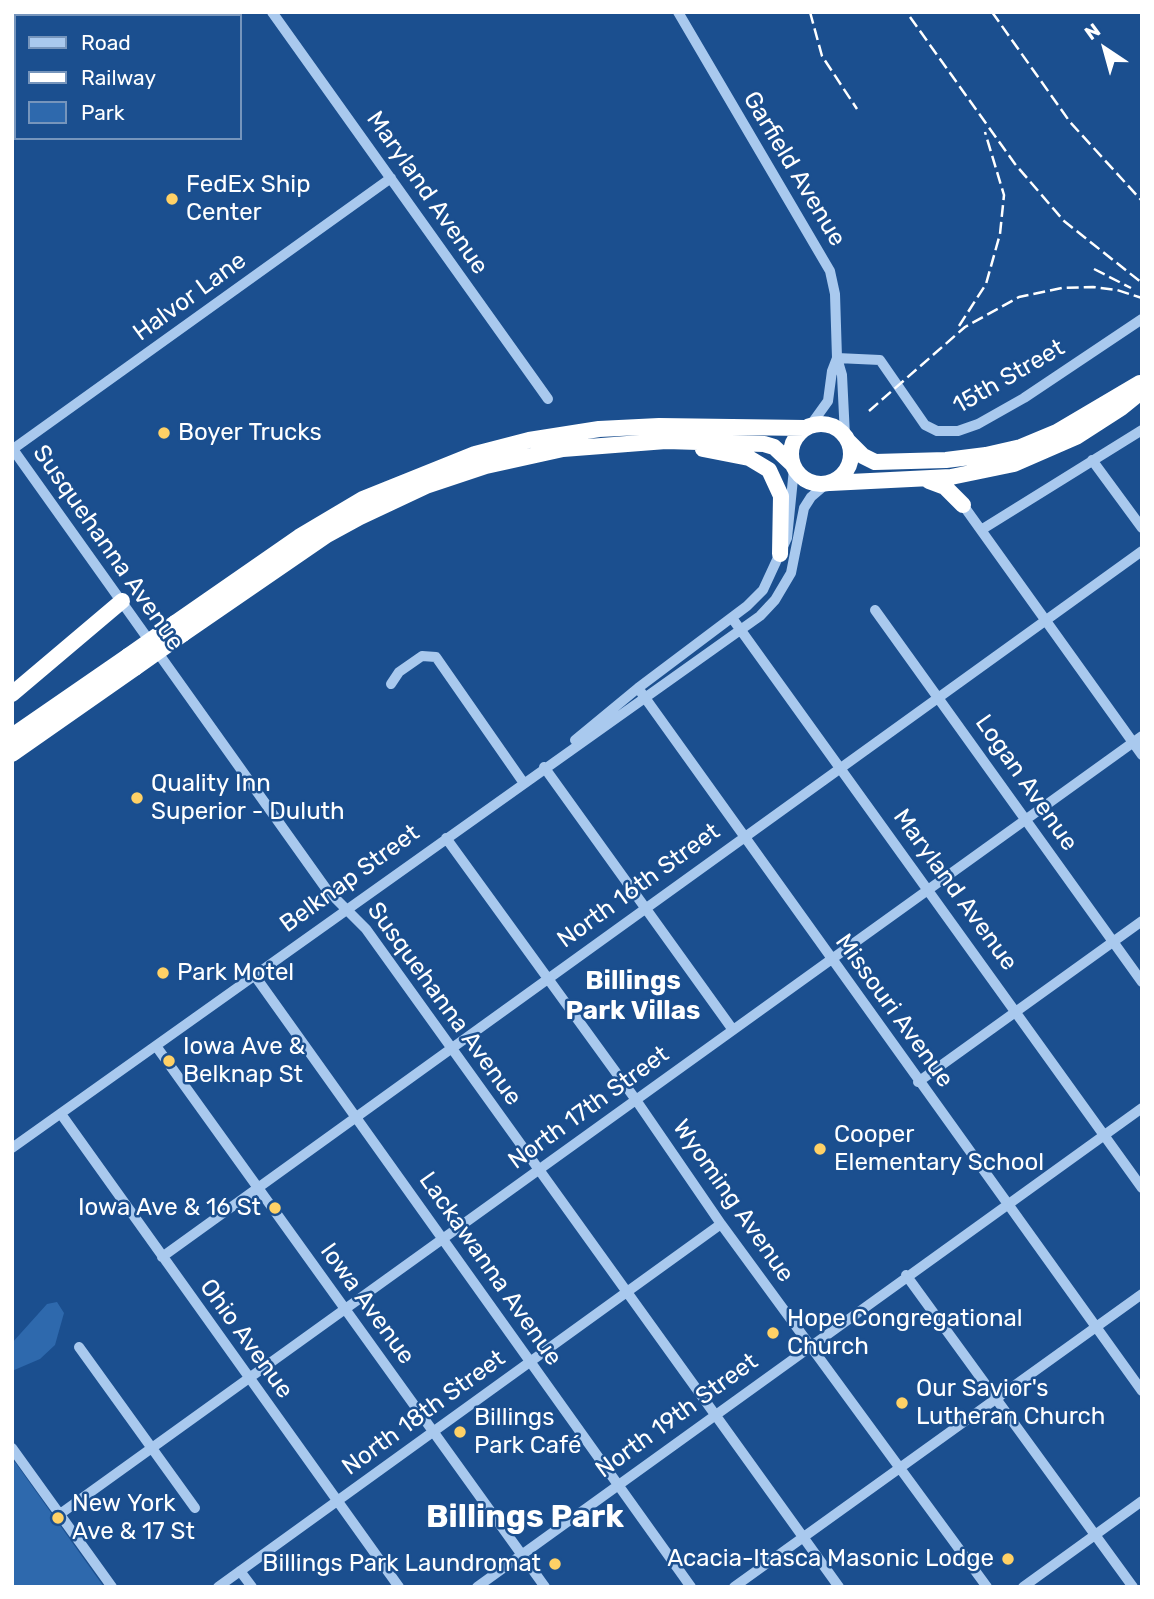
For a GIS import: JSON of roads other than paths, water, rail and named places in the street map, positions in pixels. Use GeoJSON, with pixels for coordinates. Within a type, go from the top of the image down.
{"type":"FeatureCollection","features":[{"type":"Feature","properties":{"kind":"highway"},"geometry":{"type":"LineString","coordinates":[[12,754],[299,537],[363,499],[475,454],[529,440],[599,429],[659,426],[833,426],[863,456],[875,462],[946,460],[994,454],[1057,432],[1142,381]]}},
{"type":"Feature","properties":{"kind":"highway"},"geometry":{"type":"LineString","coordinates":[[179,628],[327,535],[426,486],[486,466],[595,445],[659,441],[764,444],[774,447],[810,483],[923,479],[980,472],[1034,457],[1076,437],[1142,391]]}},
{"type":"Feature","properties":{"kind":"highway"},"geometry":{"type":"LineString","coordinates":[[793,466],[794,439],[808,427]]}},
{"type":"Feature","properties":{"kind":"highway"},"geometry":{"type":"LineString","coordinates":[[827,484],[838,480],[849,467],[847,439]]}},
{"type":"Feature","properties":{"kind":"highway"},"geometry":{"type":"LineString","coordinates":[[659,441],[749,458],[769,470],[781,496],[780,554]]}},
{"type":"Feature","properties":{"kind":"highway"},"geometry":{"type":"LineString","coordinates":[[963,505],[966,485],[980,472]]}},
{"type":"Feature","properties":{"kind":"highway"},"geometry":{"type":"LineString","coordinates":[[923,479],[945,487],[963,505]]}},
{"type":"Feature","properties":{"kind":"highway"},"geometry":{"type":"LineString","coordinates":[[12,694],[122,601]]}},
{"type":"Feature","properties":{"kind":"highway"},"geometry":{"type":"LineString","coordinates":[[12,736],[131,662]]}},
{"type":"Feature","properties":{"kind":"street","name":"Maryland Avenue"},"geometry":{"type":"LineString","coordinates":[[272,12],[548,399]]}},
{"type":"Feature","properties":{"kind":"street","name":"Garfield Avenue"},"geometry":{"type":"LineString","coordinates":[[678,12],[826,262],[835,294],[837,358],[842,375],[847,439]]}},
{"type":"Feature","properties":{"kind":"street","name":"Halvor Lane"},"geometry":{"type":"LineString","coordinates":[[13,449],[391,178]]}},
{"type":"Feature","properties":{"kind":"street","name":"15th Street"},"geometry":{"type":"LineString","coordinates":[[837,358],[880,360],[925,425],[937,431],[958,431],[982,422],[1031,393],[1142,319]]}},
{"type":"Feature","properties":{"kind":"street","name":"Garfield Avenue"},"geometry":{"type":"LineString","coordinates":[[808,427],[828,401],[837,358]]}},
{"type":"Feature","properties":{"kind":"street"},"geometry":{"type":"LineString","coordinates":[[981,530],[1142,430]]}},
{"type":"Feature","properties":{"kind":"street","name":"Susquehanna Avenue"},"geometry":{"type":"LineString","coordinates":[[13,449],[327,890],[348,909],[451,1047],[839,1587]]}},
{"type":"Feature","properties":{"kind":"street"},"geometry":{"type":"LineString","coordinates":[[1092,460],[1142,528]]}},
{"type":"Feature","properties":{"kind":"street","name":"Belknap Street"},"geometry":{"type":"LineString","coordinates":[[544,767],[638,688],[732,618],[762,590],[780,554],[789,528],[793,466]]}},
{"type":"Feature","properties":{"kind":"street","name":"Belknap Street"},"geometry":{"type":"LineString","coordinates":[[12,1148],[544,767],[646,699],[741,630],[769,607],[783,588],[795,562],[804,508],[811,497],[827,484]]}},
{"type":"Feature","properties":{"kind":"street"},"geometry":{"type":"LineString","coordinates":[[963,505],[1046,621],[1137,739],[1142,755]]}},
{"type":"Feature","properties":{"kind":"street","name":"North 16th Street"},"geometry":{"type":"LineString","coordinates":[[162,1257],[1142,551]]}},
{"type":"Feature","properties":{"kind":"street","name":"Logan Avenue"},"geometry":{"type":"LineString","coordinates":[[875,610],[1142,982]]}},
{"type":"Feature","properties":{"kind":"street","name":"Maryland Avenue"},"geometry":{"type":"LineString","coordinates":[[732,618],[1142,1188]]}},
{"type":"Feature","properties":{"kind":"street"},"geometry":{"type":"LineString","coordinates":[[391,684],[399,672],[422,656],[436,657],[523,782]]}},
{"type":"Feature","properties":{"kind":"street","name":"Missouri Avenue"},"geometry":{"type":"LineString","coordinates":[[638,688],[1142,1391]]}},
{"type":"Feature","properties":{"kind":"street","name":"North 17th Street"},"geometry":{"type":"LineString","coordinates":[[60,1514],[1137,739]]}},
{"type":"Feature","properties":{"kind":"street"},"geometry":{"type":"LineString","coordinates":[[544,767],[733,1030]]}},
{"type":"Feature","properties":{"kind":"street","name":"Wyoming Avenue"},"geometry":{"type":"LineString","coordinates":[[446,838],[636,1100],[722,1224],[987,1587]]}},
{"type":"Feature","properties":{"kind":"street"},"geometry":{"type":"LineString","coordinates":[[918,1082],[1142,922]]}},
{"type":"Feature","properties":{"kind":"street","name":"Lackawanna Avenue"},"geometry":{"type":"LineString","coordinates":[[254,976],[691,1587]]}},
{"type":"Feature","properties":{"kind":"street","name":"Iowa Avenue"},"geometry":{"type":"LineString","coordinates":[[156,1046],[545,1587]]}},
{"type":"Feature","properties":{"kind":"street","name":"North 19th Street"},"geometry":{"type":"LineString","coordinates":[[477,1587],[906,1275],[1142,1108]]}},
{"type":"Feature","properties":{"kind":"street","name":"Ohio Avenue"},"geometry":{"type":"LineString","coordinates":[[61,1114],[399,1587]]}},
{"type":"Feature","properties":{"kind":"street","name":"North 18th Street"},"geometry":{"type":"LineString","coordinates":[[218,1587],[722,1224]]}},
{"type":"Feature","properties":{"kind":"street"},"geometry":{"type":"LineString","coordinates":[[906,1275],[1133,1587]]}},
{"type":"Feature","properties":{"kind":"street"},"geometry":{"type":"LineString","coordinates":[[734,1587],[1142,1294]]}},
{"type":"Feature","properties":{"kind":"street"},"geometry":{"type":"LineString","coordinates":[[79,1347],[195,1508]]}},
{"type":"Feature","properties":{"kind":"street"},"geometry":{"type":"LineString","coordinates":[[12,1448],[112,1587]]}},
{"type":"Feature","properties":{"kind":"street"},"geometry":{"type":"LineString","coordinates":[[1023,1587],[1142,1501]]}},
{"type":"Feature","properties":{"kind":"street"},"geometry":{"type":"LineString","coordinates":[[240,1571],[252,1587]]}},
{"type":"Feature","properties":{"kind":"railway"},"geometry":{"type":"LineString","coordinates":[[810,12],[822,56],[857,109]]}},
{"type":"Feature","properties":{"kind":"railway"},"geometry":{"type":"LineString","coordinates":[[992,12],[1070,122],[1142,201]]}},
{"type":"Feature","properties":{"kind":"railway"},"geometry":{"type":"LineString","coordinates":[[910,17],[1015,164],[1064,221],[1142,283]]}},
{"type":"Feature","properties":{"kind":"railway"},"geometry":{"type":"LineString","coordinates":[[959,326],[986,284],[1000,234],[1004,195],[985,132]]}},
{"type":"Feature","properties":{"kind":"railway"},"geometry":{"type":"LineString","coordinates":[[1094,269],[1131,288]]}},
{"type":"Feature","properties":{"kind":"railway"},"geometry":{"type":"LineString","coordinates":[[869,411],[965,327],[1019,297],[1062,288],[1093,287],[1117,290],[1142,298]]}},
{"type":"Feature","properties":{"kind":"place","name":"FedEx Ship Center"},"geometry":{"type":"Point","coordinates":[172,199]}},
{"type":"Feature","properties":{"kind":"place","name":"Boyer Trucks"},"geometry":{"type":"Point","coordinates":[164,433]}},
{"type":"Feature","properties":{"kind":"place","name":"Quality Inn Superior - Duluth"},"geometry":{"type":"Point","coordinates":[137,798]}},
{"type":"Feature","properties":{"kind":"place","name":"Park Motel"},"geometry":{"type":"Point","coordinates":[163,973]}},
{"type":"Feature","properties":{"kind":"place","name":"Iowa Ave & Belknap St"},"geometry":{"type":"Point","coordinates":[169,1061]}},
{"type":"Feature","properties":{"kind":"place","name":"Cooper Elementary School"},"geometry":{"type":"Point","coordinates":[820,1149]}},
{"type":"Feature","properties":{"kind":"place","name":"Iowa Ave & 16 St"},"geometry":{"type":"Point","coordinates":[275,1208]}},
{"type":"Feature","properties":{"kind":"place","name":"Hope Congregational Church"},"geometry":{"type":"Point","coordinates":[773,1333]}},
{"type":"Feature","properties":{"kind":"place","name":"Our Savior's Lutheran Church"},"geometry":{"type":"Point","coordinates":[902,1403]}},
{"type":"Feature","properties":{"kind":"place","name":"Billings Park Café"},"geometry":{"type":"Point","coordinates":[460,1432]}},
{"type":"Feature","properties":{"kind":"place","name":"New York Ave & 17 St"},"geometry":{"type":"Point","coordinates":[58,1518]}},
{"type":"Feature","properties":{"kind":"place","name":"Acacia-Itasca Masonic Lodge"},"geometry":{"type":"Point","coordinates":[1008,1559]}},
{"type":"Feature","properties":{"kind":"place","name":"Billings Park Laundromat"},"geometry":{"type":"Point","coordinates":[555,1564]}},
{"type":"Feature","properties":{"kind":"district","name":"Billings Park Villas"},"geometry":{"type":"Point","coordinates":[633,996]}},
{"type":"Feature","properties":{"kind":"district","name":"Billings Park"},"geometry":{"type":"Point","coordinates":[525,1518]}}]}
